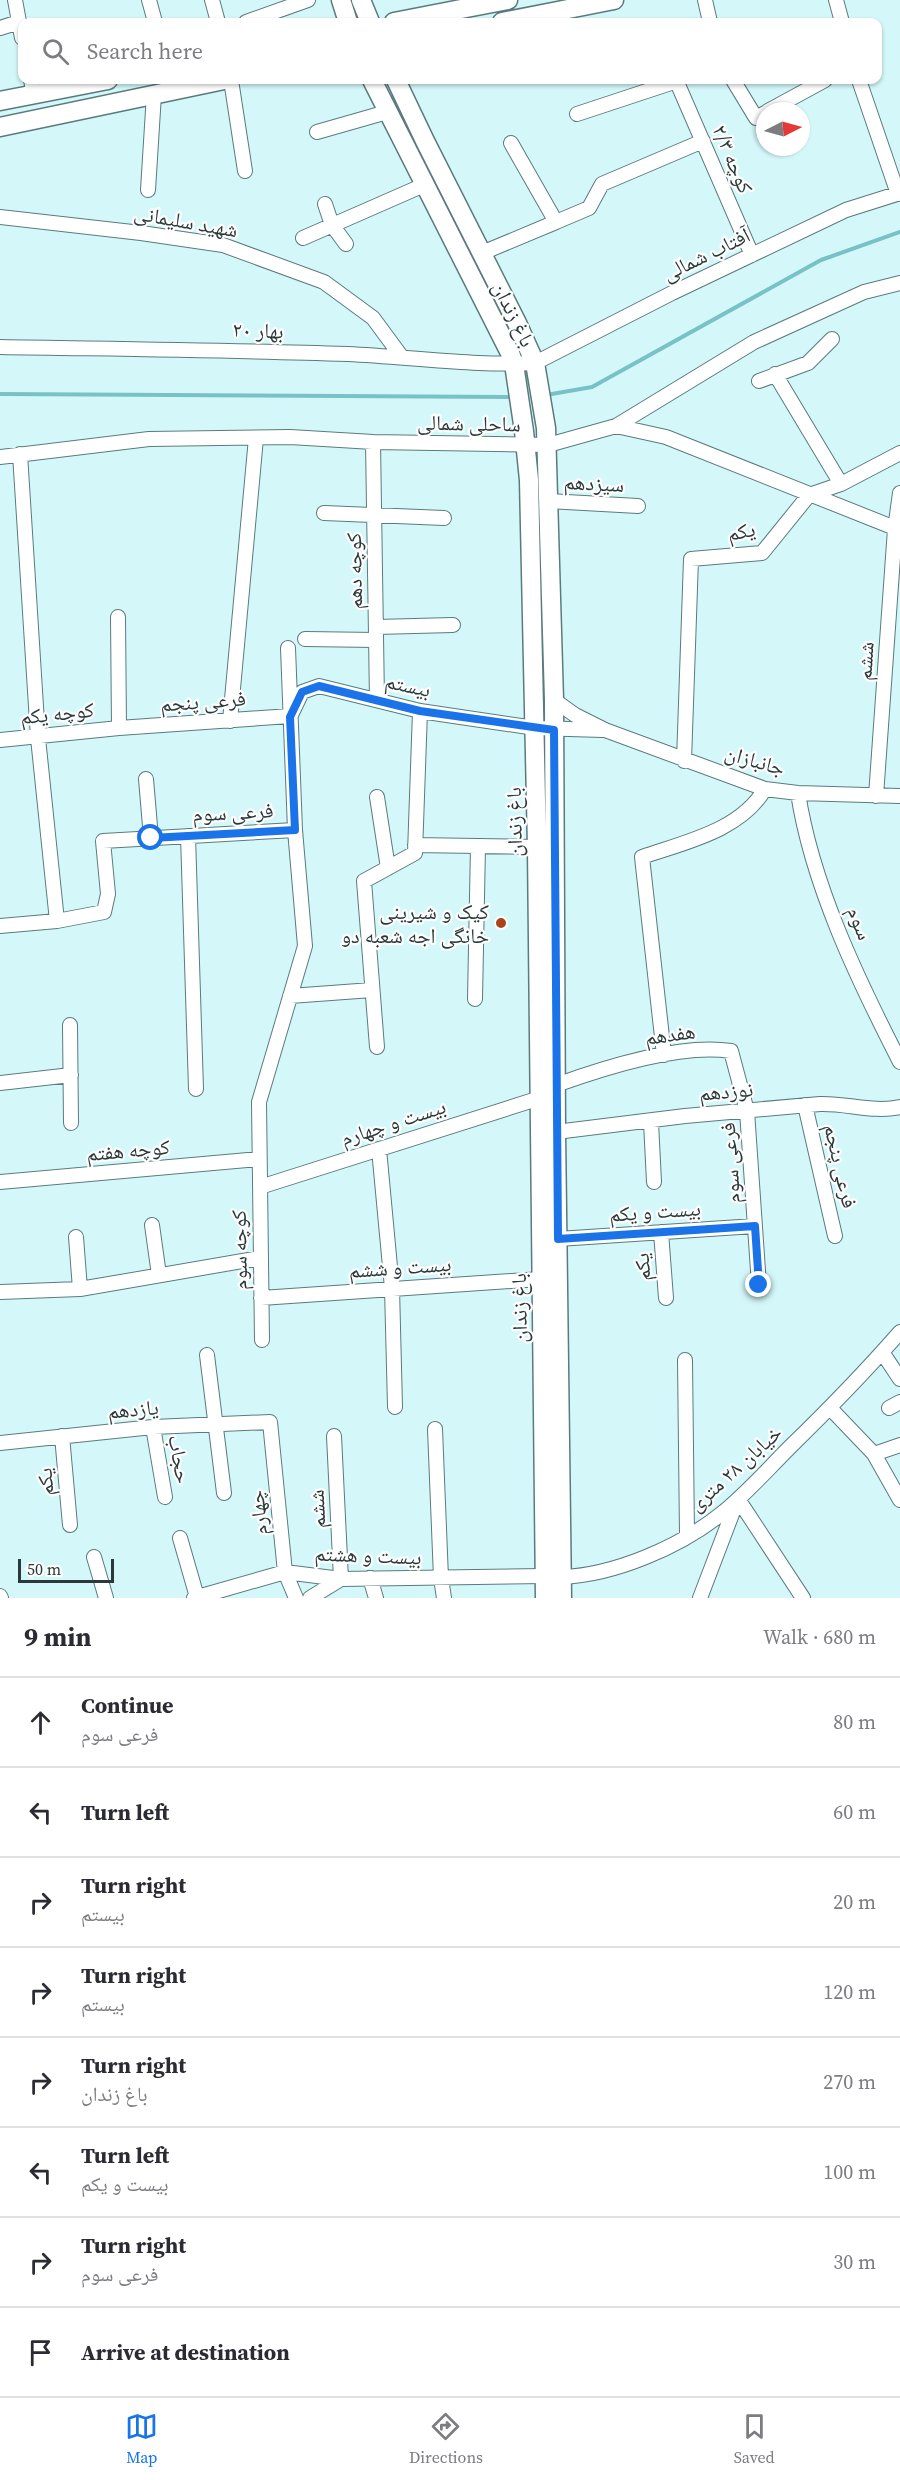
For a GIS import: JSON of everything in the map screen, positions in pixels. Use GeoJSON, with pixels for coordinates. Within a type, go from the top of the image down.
{"type":"FeatureCollection","features":[{"type":"Feature","properties":{"kind":"main road"},"geometry":{"type":"LineString","coordinates":[[341,0],[347,18]]}},
{"type":"Feature","properties":{"kind":"main road"},"geometry":{"type":"LineString","coordinates":[[362,0],[369,18]]}},
{"type":"Feature","properties":{"kind":"main road"},"geometry":{"type":"LineString","coordinates":[[415,18],[508,0]]}},
{"type":"Feature","properties":{"kind":"main road"},"geometry":{"type":"LineString","coordinates":[[522,18],[614,0]]}},
{"type":"Feature","properties":{"kind":"main road"},"geometry":{"type":"LineString","coordinates":[[0,101],[33,87],[65,84]]}},
{"type":"Feature","properties":{"kind":"main road"},"geometry":{"type":"LineString","coordinates":[[0,127],[204,84]]}},
{"type":"Feature","properties":{"kind":"main road","name":"باغ زندان"},"geometry":{"type":"LineString","coordinates":[[374,84],[498,328],[515,371],[525,438],[529,480],[535,728],[541,1279],[553,1577],[562,1598]]}},
{"type":"Feature","properties":{"kind":"main road","name":"باغ زندان"},"geometry":{"type":"LineString","coordinates":[[398,84],[517,323],[537,370],[547,436],[554,700],[558,1239],[553,1577],[545,1598]]}},
{"type":"Feature","properties":{"kind":"street"},"geometry":{"type":"LineString","coordinates":[[15,0],[18,18]]}},
{"type":"Feature","properties":{"kind":"street"},"geometry":{"type":"LineString","coordinates":[[149,0],[154,18]]}},
{"type":"Feature","properties":{"kind":"street"},"geometry":{"type":"LineString","coordinates":[[212,0],[217,18]]}},
{"type":"Feature","properties":{"kind":"street"},"geometry":{"type":"LineString","coordinates":[[257,18],[308,0]]}},
{"type":"Feature","properties":{"kind":"street"},"geometry":{"type":"LineString","coordinates":[[705,0],[709,18]]}},
{"type":"Feature","properties":{"kind":"street"},"geometry":{"type":"LineString","coordinates":[[836,0],[841,18]]}},
{"type":"Feature","properties":{"kind":"street"},"geometry":{"type":"LineString","coordinates":[[0,28],[18,22]]}},
{"type":"Feature","properties":{"kind":"street"},"geometry":{"type":"LineString","coordinates":[[232,84],[245,171]]}},
{"type":"Feature","properties":{"kind":"street"},"geometry":{"type":"LineString","coordinates":[[577,114],[665,84]]}},
{"type":"Feature","properties":{"kind":"street","name":"کوچه ۲/۳"},"geometry":{"type":"LineString","coordinates":[[679,84],[752,255]]}},
{"type":"Feature","properties":{"kind":"street"},"geometry":{"type":"LineString","coordinates":[[737,84],[756,106]]}},
{"type":"Feature","properties":{"kind":"street"},"geometry":{"type":"LineString","coordinates":[[785,102],[818,84]]}},
{"type":"Feature","properties":{"kind":"street"},"geometry":{"type":"LineString","coordinates":[[860,84],[899,193]]}},
{"type":"Feature","properties":{"kind":"street"},"geometry":{"type":"LineString","coordinates":[[148,190],[154,94]]}},
{"type":"Feature","properties":{"kind":"street"},"geometry":{"type":"LineString","coordinates":[[317,132],[387,112]]}},
{"type":"Feature","properties":{"kind":"street"},"geometry":{"type":"LineString","coordinates":[[482,253],[589,208],[602,184],[703,141]]}},
{"type":"Feature","properties":{"kind":"street"},"geometry":{"type":"LineString","coordinates":[[512,143],[556,222]]}},
{"type":"Feature","properties":{"kind":"street"},"geometry":{"type":"LineString","coordinates":[[303,238],[424,185]]}},
{"type":"Feature","properties":{"kind":"street","name":"آفتاب شمالی"},"geometry":{"type":"LineString","coordinates":[[537,370],[752,255],[846,210],[899,193]]}},
{"type":"Feature","properties":{"kind":"street"},"geometry":{"type":"LineString","coordinates":[[325,204],[332,225],[346,244]]}},
{"type":"Feature","properties":{"kind":"street","name":"شهید سلیمانی"},"geometry":{"type":"LineString","coordinates":[[0,217],[141,232],[223,245],[324,282],[373,318],[401,356]]}},
{"type":"Feature","properties":{"kind":"street","name":"ساحلی شمالی"},"geometry":{"type":"LineString","coordinates":[[0,457],[149,439],[256,438],[373,442],[525,438],[616,426],[754,342],[864,292],[900,284]]}},
{"type":"Feature","properties":{"kind":"street"},"geometry":{"type":"LineString","coordinates":[[759,381],[808,363],[832,339]]}},
{"type":"Feature","properties":{"kind":"street","name":"بهار ۲۰"},"geometry":{"type":"LineString","coordinates":[[0,347],[401,356],[515,371],[537,370]]}},
{"type":"Feature","properties":{"kind":"street"},"geometry":{"type":"LineString","coordinates":[[775,374],[841,484]]}},
{"type":"Feature","properties":{"kind":"street"},"geometry":{"type":"LineString","coordinates":[[616,426],[666,437],[897,530]]}},
{"type":"Feature","properties":{"kind":"street"},"geometry":{"type":"LineString","coordinates":[[230,720],[256,438]]}},
{"type":"Feature","properties":{"kind":"street","name":"کوچه دهم"},"geometry":{"type":"LineString","coordinates":[[373,442],[377,700]]}},
{"type":"Feature","properties":{"kind":"street"},"geometry":{"type":"LineString","coordinates":[[809,495],[841,484],[900,453]]}},
{"type":"Feature","properties":{"kind":"street"},"geometry":{"type":"LineString","coordinates":[[0,926],[57,921],[38,738],[20,454]]}},
{"type":"Feature","properties":{"kind":"street","name":"ششم"},"geometry":{"type":"LineString","coordinates":[[876,796],[900,493]]}},
{"type":"Feature","properties":{"kind":"street","name":"یکم"},"geometry":{"type":"LineString","coordinates":[[684,760],[691,559],[762,553],[809,495]]}},
{"type":"Feature","properties":{"kind":"street","name":"سیزدهم"},"geometry":{"type":"LineString","coordinates":[[548,501],[638,506]]}},
{"type":"Feature","properties":{"kind":"street"},"geometry":{"type":"LineString","coordinates":[[324,513],[444,518]]}},
{"type":"Feature","properties":{"kind":"street"},"geometry":{"type":"LineString","coordinates":[[118,617],[119,728]]}},
{"type":"Feature","properties":{"kind":"street"},"geometry":{"type":"LineString","coordinates":[[304,639],[453,625]]}},
{"type":"Feature","properties":{"kind":"street","name":"کوچه سوم"},"geometry":{"type":"LineString","coordinates":[[262,1340],[259,1102],[304,946],[295,830],[288,648]]}},
{"type":"Feature","properties":{"kind":"street","name":"بیستم"},"geometry":{"type":"LineString","coordinates":[[290,717],[302,692],[319,686],[420,711],[535,728]]}},
{"type":"Feature","properties":{"kind":"street","name":"جانبازان"},"geometry":{"type":"LineString","coordinates":[[554,700],[575,715],[605,730],[765,789],[798,793],[900,796]]}},
{"type":"Feature","properties":{"kind":"street"},"geometry":{"type":"LineString","coordinates":[[377,1047],[364,881],[415,853],[420,711]]}},
{"type":"Feature","properties":{"kind":"street","name":"فرعی پنجم"},"geometry":{"type":"LineString","coordinates":[[119,728],[290,717]]}},
{"type":"Feature","properties":{"kind":"street","name":"کوچه یکم"},"geometry":{"type":"LineString","coordinates":[[0,740],[38,738],[119,728]]}},
{"type":"Feature","properties":{"kind":"street","name":"جانبازان"},"geometry":{"type":"LineString","coordinates":[[535,728],[605,730]]}},
{"type":"Feature","properties":{"kind":"street"},"geometry":{"type":"LineString","coordinates":[[146,779],[151,838]]}},
{"type":"Feature","properties":{"kind":"street"},"geometry":{"type":"LineString","coordinates":[[663,1055],[642,856],[707,834],[738,819],[765,789]]}},
{"type":"Feature","properties":{"kind":"street","name":"سوم"},"geometry":{"type":"LineString","coordinates":[[798,793],[808,842],[840,932],[900,1062]]}},
{"type":"Feature","properties":{"kind":"street"},"geometry":{"type":"LineString","coordinates":[[377,797],[388,868]]}},
{"type":"Feature","properties":{"kind":"street","name":"فرعی سوم"},"geometry":{"type":"LineString","coordinates":[[57,921],[104,912],[108,894],[103,841],[295,830]]}},
{"type":"Feature","properties":{"kind":"street"},"geometry":{"type":"LineString","coordinates":[[188,836],[196,1089]]}},
{"type":"Feature","properties":{"kind":"street"},"geometry":{"type":"LineString","coordinates":[[416,844],[537,847]]}},
{"type":"Feature","properties":{"kind":"street"},"geometry":{"type":"LineString","coordinates":[[474,999],[478,846]]}},
{"type":"Feature","properties":{"kind":"street"},"geometry":{"type":"LineString","coordinates":[[290,996],[372,990]]}},
{"type":"Feature","properties":{"kind":"street"},"geometry":{"type":"LineString","coordinates":[[70,1025],[71,1123]]}},
{"type":"Feature","properties":{"kind":"street","name":"هفدهم"},"geometry":{"type":"LineString","coordinates":[[556,1085],[600,1070],[663,1055],[694,1051],[731,1051],[747,1111]]}},
{"type":"Feature","properties":{"kind":"street"},"geometry":{"type":"LineString","coordinates":[[0,1083],[71,1076]]}},
{"type":"Feature","properties":{"kind":"street","name":"بیست و چهارم"},"geometry":{"type":"LineString","coordinates":[[260,1187],[540,1098]]}},
{"type":"Feature","properties":{"kind":"street","name":"نوزدهم"},"geometry":{"type":"LineString","coordinates":[[556,1132],[805,1105],[839,1103],[871,1108],[900,1107]]}},
{"type":"Feature","properties":{"kind":"street","name":"فرعی پنجم"},"geometry":{"type":"LineString","coordinates":[[805,1105],[835,1236]]}},
{"type":"Feature","properties":{"kind":"street","name":"فرعی سوم"},"geometry":{"type":"LineString","coordinates":[[747,1111],[759,1285]]}},
{"type":"Feature","properties":{"kind":"street"},"geometry":{"type":"LineString","coordinates":[[651,1122],[654,1182]]}},
{"type":"Feature","properties":{"kind":"street"},"geometry":{"type":"LineString","coordinates":[[379,1149],[392,1288],[395,1407]]}},
{"type":"Feature","properties":{"kind":"street","name":"کوچه هفتم"},"geometry":{"type":"LineString","coordinates":[[0,1182],[259,1159]]}},
{"type":"Feature","properties":{"kind":"street"},"geometry":{"type":"LineString","coordinates":[[152,1225],[159,1275]]}},
{"type":"Feature","properties":{"kind":"street","name":"بیست و یکم"},"geometry":{"type":"LineString","coordinates":[[558,1239],[755,1226]]}},
{"type":"Feature","properties":{"kind":"street","name":"یکم"},"geometry":{"type":"LineString","coordinates":[[661,1232],[666,1298]]}},
{"type":"Feature","properties":{"kind":"street"},"geometry":{"type":"LineString","coordinates":[[76,1237],[80,1289]]}},
{"type":"Feature","properties":{"kind":"street"},"geometry":{"type":"LineString","coordinates":[[0,1292],[80,1289],[260,1258]]}},
{"type":"Feature","properties":{"kind":"street","name":"بیست و ششم"},"geometry":{"type":"LineString","coordinates":[[261,1298],[541,1279]]}},
{"type":"Feature","properties":{"kind":"street","name":"خیابان ۲۸ متری"},"geometry":{"type":"LineString","coordinates":[[553,1577],[587,1576],[651,1555],[720,1515],[830,1408],[900,1332]]}},
{"type":"Feature","properties":{"kind":"street"},"geometry":{"type":"LineString","coordinates":[[882,1352],[900,1379]]}},
{"type":"Feature","properties":{"kind":"street"},"geometry":{"type":"LineString","coordinates":[[207,1355],[224,1492]]}},
{"type":"Feature","properties":{"kind":"street"},"geometry":{"type":"LineString","coordinates":[[685,1360],[687,1535]]}},
{"type":"Feature","properties":{"kind":"street"},"geometry":{"type":"LineString","coordinates":[[830,1408],[874,1454],[900,1500]]}},
{"type":"Feature","properties":{"kind":"street","name":"یازدهم"},"geometry":{"type":"LineString","coordinates":[[0,1443],[153,1427],[270,1422]]}},
{"type":"Feature","properties":{"kind":"street","name":"چهارم"},"geometry":{"type":"LineString","coordinates":[[270,1422],[285,1572],[296,1598]]}},
{"type":"Feature","properties":{"kind":"street","name":"حجاب"},"geometry":{"type":"LineString","coordinates":[[153,1427],[165,1497]]}},
{"type":"Feature","properties":{"kind":"street"},"geometry":{"type":"LineString","coordinates":[[435,1429],[441,1578],[444,1598]]}},
{"type":"Feature","properties":{"kind":"street","name":"ششم"},"geometry":{"type":"LineString","coordinates":[[334,1436],[341,1579]]}},
{"type":"Feature","properties":{"kind":"street","name":"یکم"},"geometry":{"type":"LineString","coordinates":[[62,1437],[70,1525]]}},
{"type":"Feature","properties":{"kind":"street"},"geometry":{"type":"LineString","coordinates":[[874,1454],[900,1445]]}},
{"type":"Feature","properties":{"kind":"street"},"geometry":{"type":"LineString","coordinates":[[700,1598],[738,1499]]}},
{"type":"Feature","properties":{"kind":"street"},"geometry":{"type":"LineString","coordinates":[[738,1499],[803,1598]]}},
{"type":"Feature","properties":{"kind":"street"},"geometry":{"type":"LineString","coordinates":[[180,1538],[195,1598]]}},
{"type":"Feature","properties":{"kind":"street"},"geometry":{"type":"LineString","coordinates":[[94,1557],[106,1598]]}},
{"type":"Feature","properties":{"kind":"street","name":"بیست و هشتم"},"geometry":{"type":"LineString","coordinates":[[195,1598],[285,1572],[341,1579],[553,1577]]}},
{"type":"Feature","properties":{"kind":"street"},"geometry":{"type":"LineString","coordinates":[[370,1578],[376,1598]]}},
{"type":"Feature","properties":{"kind":"street"},"geometry":{"type":"LineString","coordinates":[[310,1598],[341,1579]]}},
{"type":"Feature","properties":{"kind":"waterway"},"geometry":{"type":"LineString","coordinates":[[546,395],[592,387],[821,260],[900,232]]}},
{"type":"Feature","properties":{"kind":"waterway"},"geometry":{"type":"LineString","coordinates":[[0,394],[515,397]]}},
{"type":"Feature","properties":{"kind":"place","name":"کیک و شیرینی خانگی اجه شعبه دو"},"geometry":{"type":"Point","coordinates":[501,923]}},
{"type":"Feature","properties":{"kind":"route"},"geometry":{"type":"LineString","coordinates":[[151,838],[295,830],[290,717],[302,692],[319,686],[420,711],[554,730],[558,1239],[755,1226],[759,1285]]}}]}
